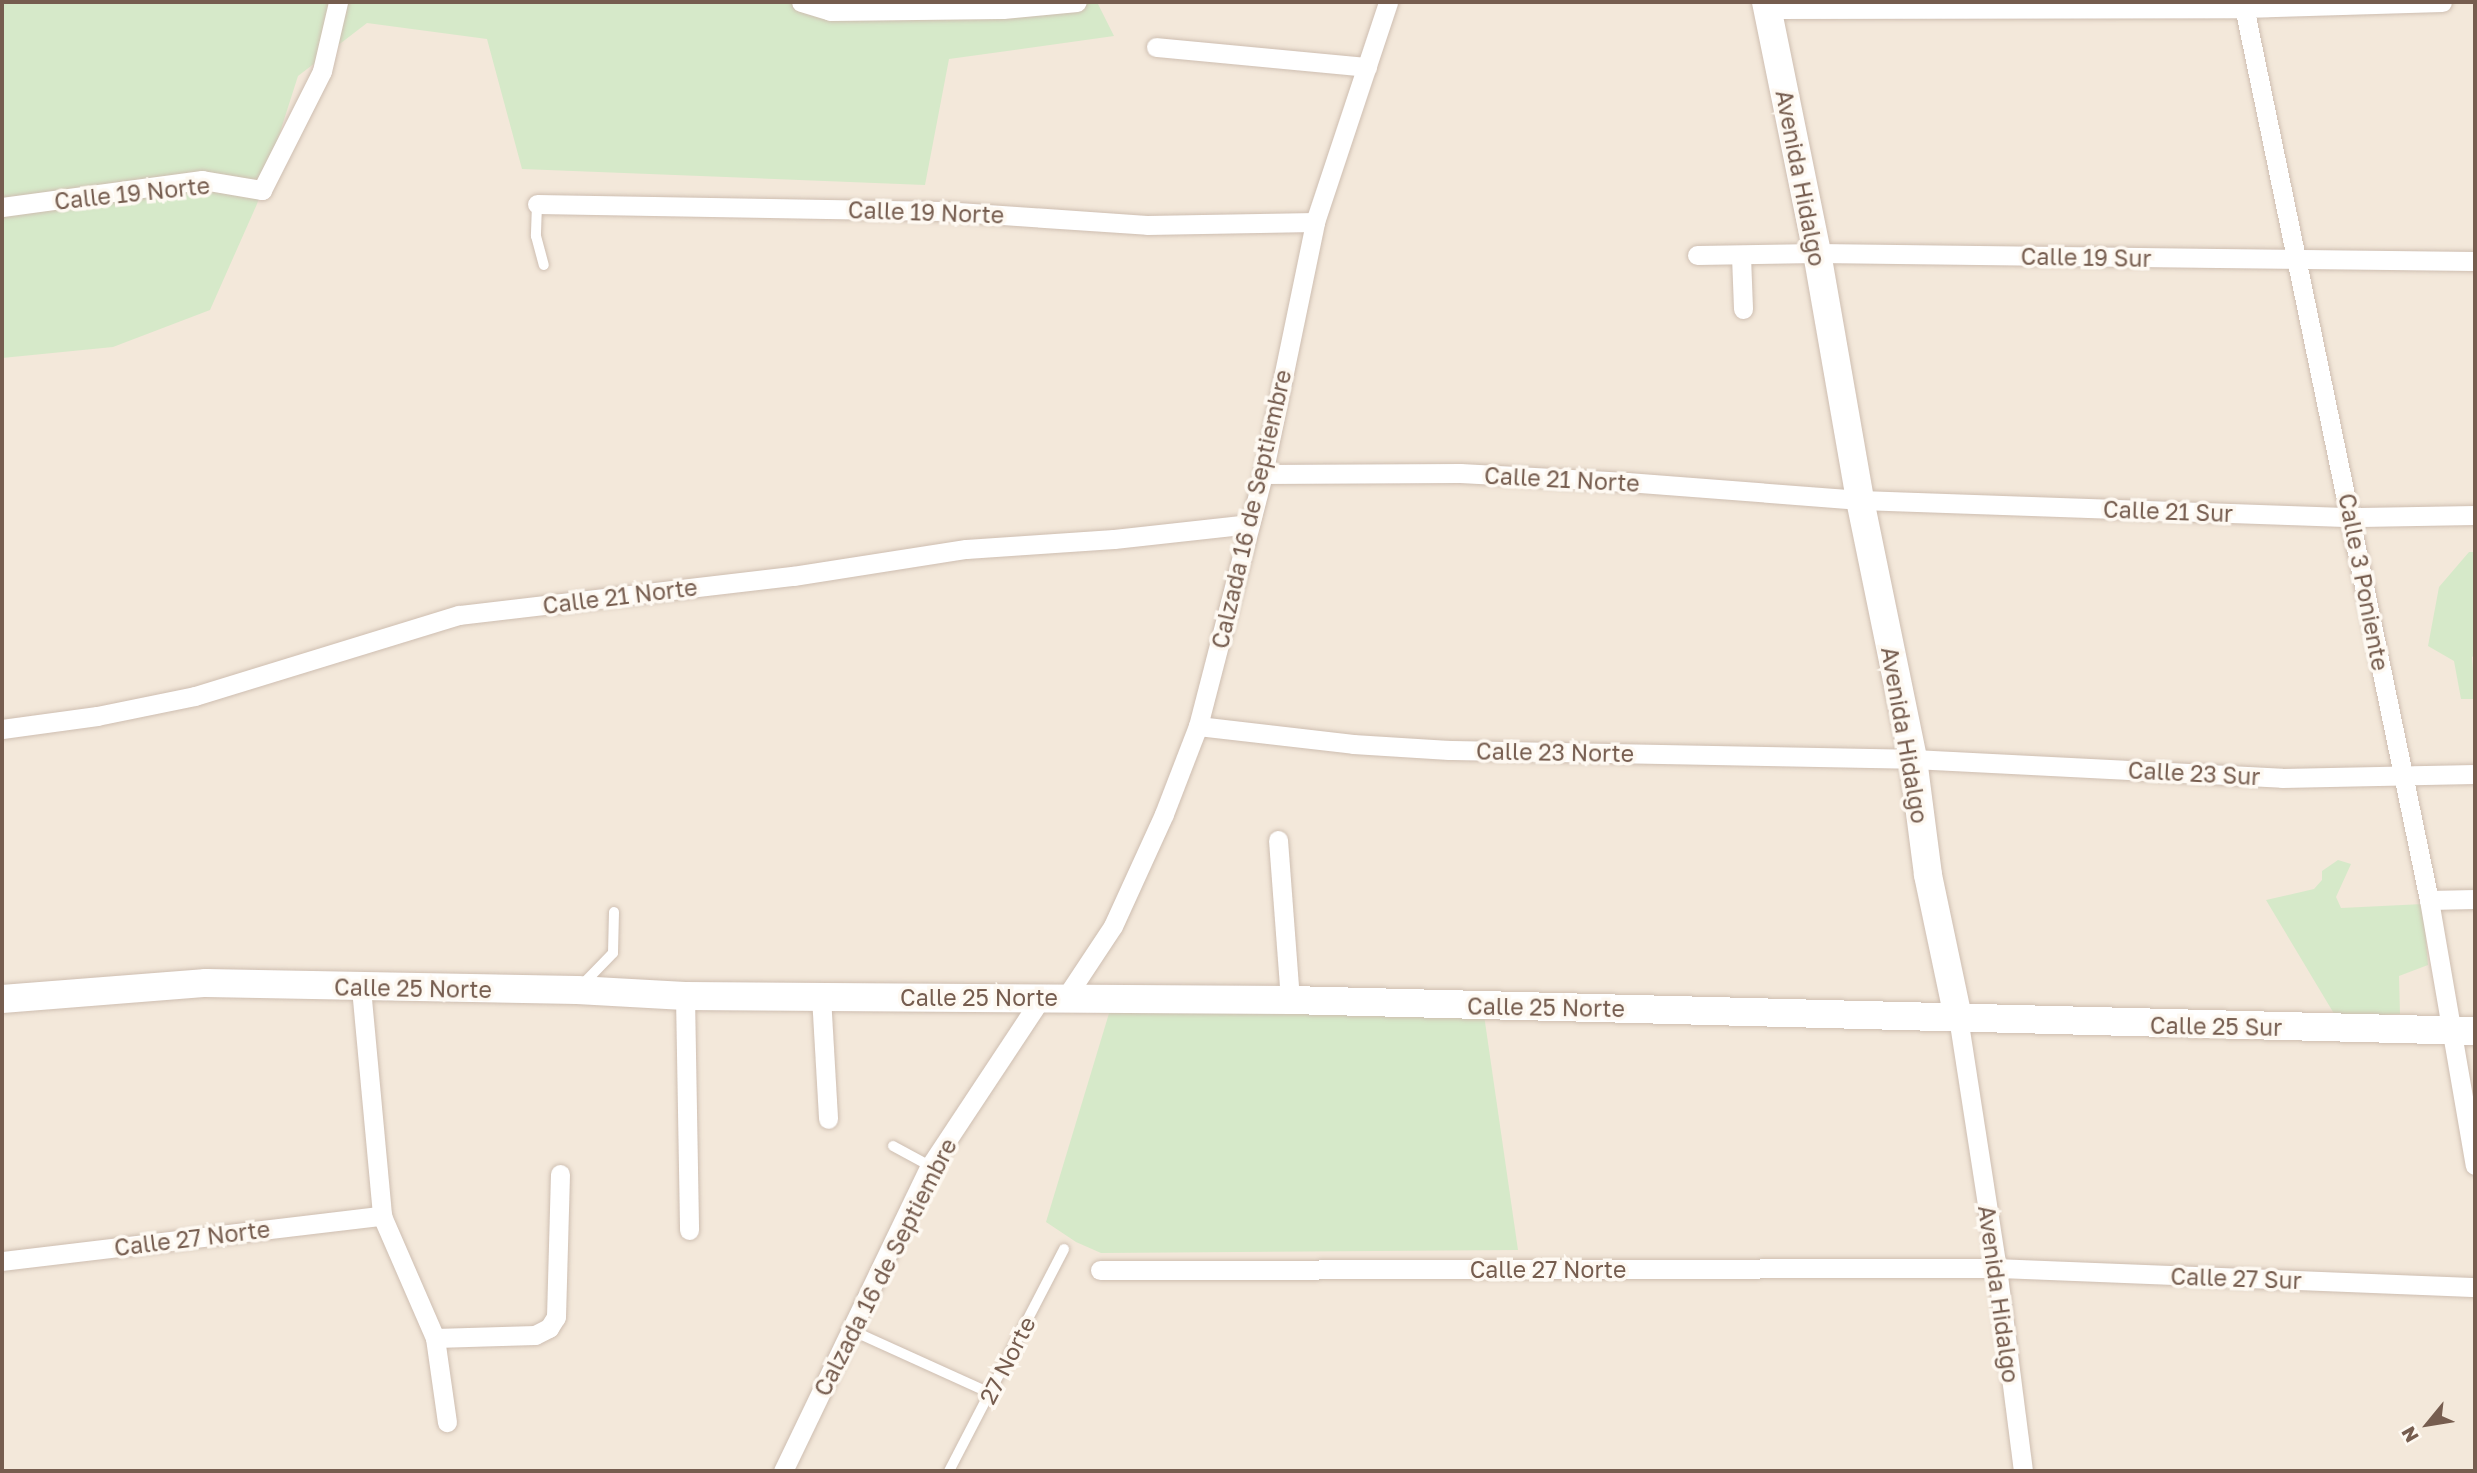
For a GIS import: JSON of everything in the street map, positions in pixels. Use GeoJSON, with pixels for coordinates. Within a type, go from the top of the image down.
{"type":"FeatureCollection","features":[{"type":"Feature","properties":{"kind":"street","name":"Calle 19 Norte"},"geometry":{"type":"LineString","coordinates":[[2,207],[202,180],[262,190],[322,71],[338,2]]}},
{"type":"Feature","properties":{"kind":"street"},"geometry":{"type":"LineString","coordinates":[[801,2],[830,11],[1003,9],[1077,2]]}},
{"type":"Feature","properties":{"kind":"street","name":"Calzada 16 de Septiembre"},"geometry":{"type":"LineString","coordinates":[[783,1471],[930,1166],[1054,997],[1113,926],[1164,814],[1198,726],[1263,474],[1315,222],[1388,2]]}},
{"type":"Feature","properties":{"kind":"street"},"geometry":{"type":"LineString","coordinates":[[1767,5],[2244,5],[2442,2]]}},
{"type":"Feature","properties":{"kind":"street","name":"Avenida Hidalgo"},"geometry":{"type":"LineString","coordinates":[[1767,5],[1817,253],[1860,500],[1913,759],[1928,875],[1958,1017],[1997,1269],[2023,1471]]}},
{"type":"Feature","properties":{"kind":"street","name":"Calle 3 Poniente"},"geometry":{"type":"LineString","coordinates":[[2244,5],[2352,517],[2402,775],[2429,900],[2463,1031],[2475,1165]]}},
{"type":"Feature","properties":{"kind":"street"},"geometry":{"type":"LineString","coordinates":[[1156,47],[1367,67]]}},
{"type":"Feature","properties":{"kind":"street","name":"Calle 19 Norte"},"geometry":{"type":"LineString","coordinates":[[537,204],[943,211],[1147,225],[1315,222]]}},
{"type":"Feature","properties":{"kind":"street","name":"Calle 19 Sur"},"geometry":{"type":"LineString","coordinates":[[1698,255],[1817,253],[2475,261]]}},
{"type":"Feature","properties":{"kind":"street"},"geometry":{"type":"LineString","coordinates":[[1741,256],[1743,309]]}},
{"type":"Feature","properties":{"kind":"street","name":"Calle 21 Norte"},"geometry":{"type":"LineString","coordinates":[[1263,474],[1460,473],[1627,482],[1860,500]]}},
{"type":"Feature","properties":{"kind":"street","name":"Calle 21 Sur"},"geometry":{"type":"LineString","coordinates":[[1860,500],[2352,517],[2475,515]]}},
{"type":"Feature","properties":{"kind":"street","name":"Calle 21 Norte"},"geometry":{"type":"LineString","coordinates":[[2,729],[97,716],[195,696],[459,615],[793,576],[965,549],[1114,539],[1250,524]]}},
{"type":"Feature","properties":{"kind":"street","name":"Calle 23 Norte"},"geometry":{"type":"LineString","coordinates":[[1198,726],[1353,744],[1449,750],[1913,759]]}},
{"type":"Feature","properties":{"kind":"street","name":"Calle 23 Sur"},"geometry":{"type":"LineString","coordinates":[[1913,759],[2282,778],[2475,774]]}},
{"type":"Feature","properties":{"kind":"street"},"geometry":{"type":"LineString","coordinates":[[1278,840],[1290,1000]]}},
{"type":"Feature","properties":{"kind":"street"},"geometry":{"type":"LineString","coordinates":[[2429,900],[2475,899]]}},
{"type":"Feature","properties":{"kind":"street","name":"Calle 25 Norte"},"geometry":{"type":"LineString","coordinates":[[2,999],[206,983],[577,990],[685,996],[1290,1000],[1958,1017]]}},
{"type":"Feature","properties":{"kind":"street"},"geometry":{"type":"LineString","coordinates":[[361,988],[383,1216],[435,1338],[447,1422]]}},
{"type":"Feature","properties":{"kind":"street"},"geometry":{"type":"LineString","coordinates":[[685,996],[689,1230]]}},
{"type":"Feature","properties":{"kind":"street"},"geometry":{"type":"LineString","coordinates":[[821,996],[828,1119]]}},
{"type":"Feature","properties":{"kind":"street","name":"Calle 25 Sur"},"geometry":{"type":"LineString","coordinates":[[1958,1017],[2463,1031]]}},
{"type":"Feature","properties":{"kind":"street"},"geometry":{"type":"LineString","coordinates":[[435,1338],[535,1335],[550,1328],[556,1317],[560,1174]]}},
{"type":"Feature","properties":{"kind":"street","name":"Calle 27 Norte"},"geometry":{"type":"LineString","coordinates":[[2,1261],[383,1216]]}},
{"type":"Feature","properties":{"kind":"street","name":"Calle 27 Norte"},"geometry":{"type":"LineString","coordinates":[[1100,1270],[1997,1269]]}},
{"type":"Feature","properties":{"kind":"street","name":"Calle 27 Sur"},"geometry":{"type":"LineString","coordinates":[[1997,1269],[2475,1287]]}},
{"type":"Feature","properties":{"kind":"lane"},"geometry":{"type":"LineString","coordinates":[[537,204],[536,236],[544,265]]}},
{"type":"Feature","properties":{"kind":"lane"},"geometry":{"type":"LineString","coordinates":[[577,990],[613,953],[614,912]]}},
{"type":"Feature","properties":{"kind":"lane"},"geometry":{"type":"LineString","coordinates":[[893,1146],[930,1166]]}},
{"type":"Feature","properties":{"kind":"lane","name":"27 Norte"},"geometry":{"type":"LineString","coordinates":[[949,1471],[1064,1250]]}},
{"type":"Feature","properties":{"kind":"lane"},"geometry":{"type":"LineString","coordinates":[[851,1330],[990,1393]]}},
{"type":"Feature","properties":{"kind":"shaded area"},"geometry":{"type":"Polygon","coordinates":[[[2,2],[2475,2],[2475,1471],[2,1471],[2,2]]]}},
{"type":"Feature","properties":{"kind":"green space"},"geometry":{"type":"Polygon","coordinates":[[[2,2],[1097,2],[1114,36],[949,59],[925,185],[522,169],[487,39],[367,23],[298,76],[257,204],[210,310],[113,347],[2,358],[2,2]]]}},
{"type":"Feature","properties":{"kind":"green space"},"geometry":{"type":"Polygon","coordinates":[[[2469,552],[2475,552],[2475,655],[2472,657],[2475,699],[2461,699],[2454,661],[2428,646],[2439,587],[2469,552]]]}},
{"type":"Feature","properties":{"kind":"green space"},"geometry":{"type":"Polygon","coordinates":[[[2338,860],[2351,864],[2336,897],[2341,908],[2423,904],[2428,965],[2399,976],[2400,1014],[2336,1017],[2266,900],[2314,889],[2322,880],[2322,871],[2338,860]]]}},
{"type":"Feature","properties":{"kind":"green space"},"geometry":{"type":"Polygon","coordinates":[[[1110,1010],[1484,1015],[1518,1250],[1101,1253],[1076,1242],[1046,1222],[1110,1010]]]}}]}
